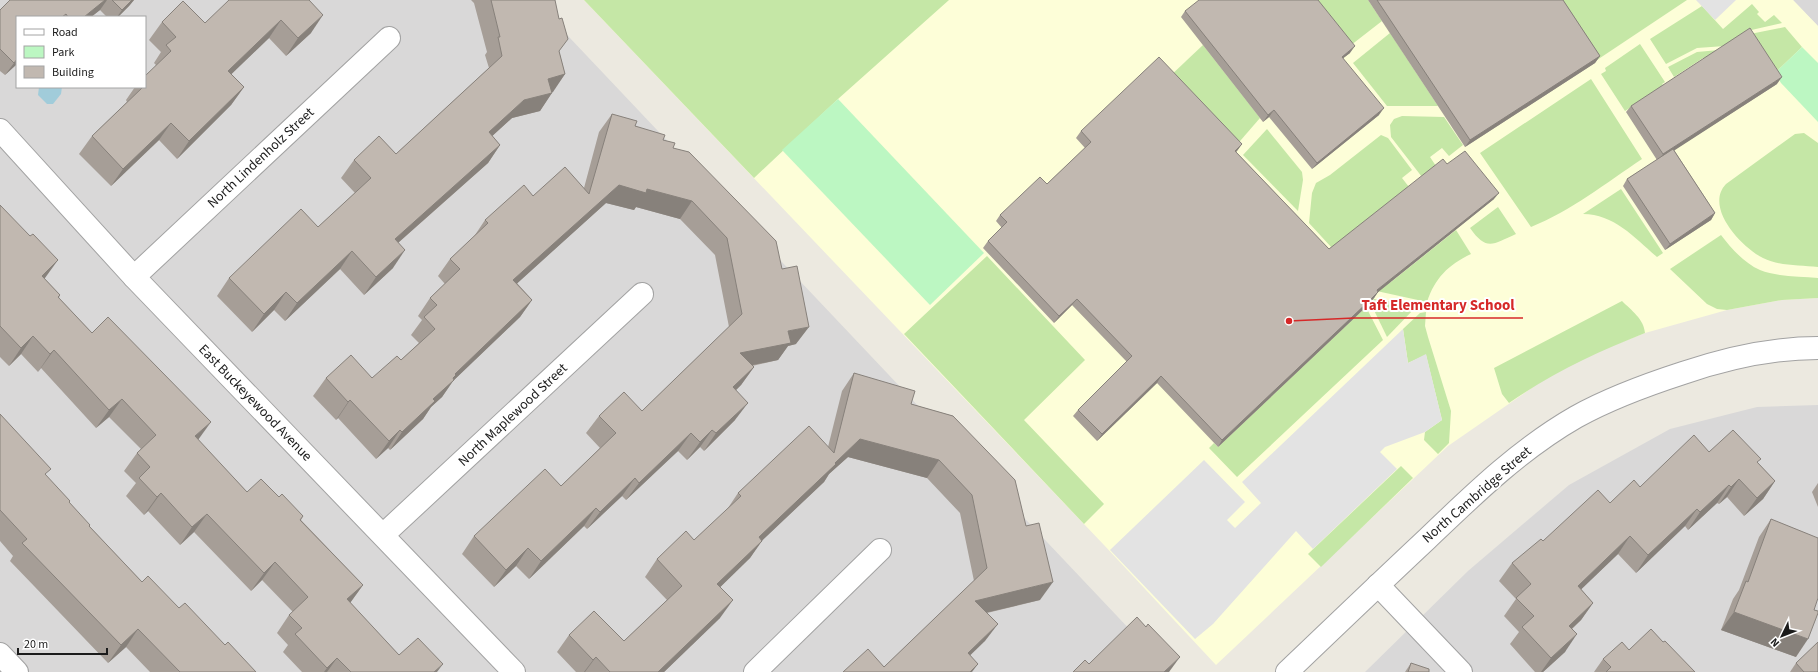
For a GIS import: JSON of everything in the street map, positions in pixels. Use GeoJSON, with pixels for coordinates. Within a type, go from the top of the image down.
{"type":"FeatureCollection","features":[{"type":"Feature","properties":{"kind":"street","name":"North Lindenholz Street"},"geometry":{"type":"LineString","coordinates":[[134,277],[389,38]]}},
{"type":"Feature","properties":{"kind":"street","name":"East Buckeyewood Avenue"},"geometry":{"type":"LineString","coordinates":[[0,130],[134,277],[514,672]]}},
{"type":"Feature","properties":{"kind":"street","name":"North Maplewood Street"},"geometry":{"type":"LineString","coordinates":[[383,535],[642,294]]}},
{"type":"Feature","properties":{"kind":"street","name":"North Cambridge Street"},"geometry":{"type":"LineString","coordinates":[[1287,672],[1506,466],[1552,432],[1577,417],[1619,396],[1718,361],[1754,353],[1818,348]]}},
{"type":"Feature","properties":{"kind":"street"},"geometry":{"type":"LineString","coordinates":[[754,672],[880,550]]}},
{"type":"Feature","properties":{"kind":"street"},"geometry":{"type":"LineString","coordinates":[[1378,585],[1461,672]]}},
{"type":"Feature","properties":{"kind":"street"},"geometry":{"type":"LineString","coordinates":[[0,654],[17,672]]}},
{"type":"Feature","properties":{"kind":"shaded area"},"geometry":{"type":"Polygon","coordinates":[[[0,0],[534,0],[1170,672],[0,672],[0,0]]]}},
{"type":"Feature","properties":{"kind":"shaded area"},"geometry":{"type":"Polygon","coordinates":[[[584,0],[1793,0],[1818,26],[1818,298],[1782,300],[1727,310],[1645,333],[1599,351],[1549,376],[1448,446],[1216,665],[1104,545],[584,0]]]}},
{"type":"Feature","properties":{"kind":"shaded area"},"geometry":{"type":"Polygon","coordinates":[[[1696,0],[1736,0],[1715,20],[1696,0]]]}},
{"type":"Feature","properties":{"kind":"shaded area"},"geometry":{"type":"Polygon","coordinates":[[[1793,0],[1818,0],[1818,26],[1793,0]]]}},
{"type":"Feature","properties":{"kind":"shaded area"},"geometry":{"type":"Polygon","coordinates":[[[1403,329],[1408,363],[1426,354],[1442,420],[1425,432],[1385,447],[1380,452],[1397,469],[1313,549],[1296,531],[1213,624],[1195,639],[1110,550],[1204,460],[1245,502],[1227,520],[1235,528],[1261,503],[1242,482],[1403,329]]]}},
{"type":"Feature","properties":{"kind":"shaded area"},"geometry":{"type":"Polygon","coordinates":[[[1818,405],[1818,672],[1365,672],[1468,571],[1569,485],[1670,429],[1757,407],[1818,405]]]}},
{"type":"Feature","properties":{"kind":"green space"},"geometry":{"type":"Polygon","coordinates":[[[584,0],[949,0],[838,99],[754,178],[584,0]]]}},
{"type":"Feature","properties":{"kind":"green space"},"geometry":{"type":"Polygon","coordinates":[[[1308,0],[1368,0],[1382,21],[1346,49],[1308,0]]]}},
{"type":"Feature","properties":{"kind":"green space"},"geometry":{"type":"Polygon","coordinates":[[[1558,0],[1687,0],[1597,60],[1558,0]]]}},
{"type":"Feature","properties":{"kind":"green space"},"geometry":{"type":"Polygon","coordinates":[[[1752,4],[1759,12],[1757,14],[1765,22],[1774,15],[1782,23],[1747,31],[1725,46],[1697,48],[1666,64],[1650,39],[1702,6],[1723,29],[1752,4]]]}},
{"type":"Feature","properties":{"kind":"green space"},"geometry":{"type":"Polygon","coordinates":[[[1785,27],[1802,47],[1775,73],[1750,34],[1785,27]]]}},
{"type":"Feature","properties":{"kind":"green space"},"geometry":{"type":"Polygon","coordinates":[[[1390,33],[1438,106],[1387,106],[1353,63],[1390,33]]]}},
{"type":"Feature","properties":{"kind":"green space"},"geometry":{"type":"Polygon","coordinates":[[[1640,44],[1665,82],[1662,84],[1664,86],[1625,111],[1601,74],[1606,71],[1605,68],[1640,44]]]}},
{"type":"Feature","properties":{"kind":"green space"},"geometry":{"type":"Polygon","coordinates":[[[1203,45],[1260,118],[1234,148],[1168,78],[1203,45]]]}},
{"type":"Feature","properties":{"kind":"green space"},"geometry":{"type":"Polygon","coordinates":[[[1802,47],[1818,63],[1818,122],[1781,83],[1775,73],[1802,47]]]}},
{"type":"Feature","properties":{"kind":"green space"},"geometry":{"type":"Polygon","coordinates":[[[1719,50],[1705,60],[1703,58],[1674,77],[1668,67],[1697,52],[1719,50]]]}},
{"type":"Feature","properties":{"kind":"green space"},"geometry":{"type":"Polygon","coordinates":[[[1591,79],[1642,159],[1574,205],[1531,227],[1480,153],[1591,79]]]}},
{"type":"Feature","properties":{"kind":"green space"},"geometry":{"type":"Polygon","coordinates":[[[838,99],[984,253],[930,305],[782,150],[838,99]]]}},
{"type":"Feature","properties":{"kind":"green space"},"geometry":{"type":"Polygon","coordinates":[[[1402,116],[1444,117],[1463,145],[1449,156],[1442,148],[1430,157],[1436,166],[1422,177],[1391,137],[1390,125],[1394,119],[1402,116]]]}},
{"type":"Feature","properties":{"kind":"green space"},"geometry":{"type":"Polygon","coordinates":[[[1267,129],[1302,172],[1303,180],[1298,211],[1243,155],[1267,129]]]}},
{"type":"Feature","properties":{"kind":"green space"},"geometry":{"type":"Polygon","coordinates":[[[1804,133],[1818,143],[1818,267],[1790,265],[1769,261],[1754,253],[1728,226],[1722,215],[1719,204],[1720,193],[1726,184],[1795,134],[1804,133]]]}},
{"type":"Feature","properties":{"kind":"green space"},"geometry":{"type":"Polygon","coordinates":[[[1381,135],[1388,138],[1412,170],[1402,178],[1409,187],[1332,248],[1309,223],[1312,193],[1316,183],[1330,175],[1381,135]]]}},
{"type":"Feature","properties":{"kind":"green space"},"geometry":{"type":"Polygon","coordinates":[[[1621,189],[1663,253],[1657,257],[1623,228],[1605,218],[1583,214],[1621,189]]]}},
{"type":"Feature","properties":{"kind":"green space"},"geometry":{"type":"Polygon","coordinates":[[[1498,207],[1516,234],[1496,243],[1486,243],[1476,236],[1470,228],[1498,207]]]}},
{"type":"Feature","properties":{"kind":"green space"},"geometry":{"type":"Polygon","coordinates":[[[1456,230],[1471,254],[1443,273],[1430,293],[1427,302],[1372,290],[1391,282],[1456,230]]]}},
{"type":"Feature","properties":{"kind":"green space"},"geometry":{"type":"Polygon","coordinates":[[[1721,235],[1743,259],[1760,270],[1781,275],[1818,278],[1818,298],[1782,300],[1727,310],[1717,309],[1707,304],[1670,269],[1721,235]]]}},
{"type":"Feature","properties":{"kind":"green space"},"geometry":{"type":"Polygon","coordinates":[[[987,256],[1085,360],[1024,420],[1104,504],[1084,524],[904,334],[987,256]]]}},
{"type":"Feature","properties":{"kind":"green space"},"geometry":{"type":"Polygon","coordinates":[[[1374,299],[1413,305],[1415,308],[1387,337],[1370,302],[1374,299]]]}},
{"type":"Feature","properties":{"kind":"green space"},"geometry":{"type":"Polygon","coordinates":[[[1622,301],[1640,319],[1645,333],[1575,364],[1525,392],[1509,403],[1502,394],[1494,368],[1622,301]]]}},
{"type":"Feature","properties":{"kind":"green space"},"geometry":{"type":"Polygon","coordinates":[[[1366,307],[1383,340],[1237,477],[1209,448],[1214,443],[1218,447],[1366,307]]]}},
{"type":"Feature","properties":{"kind":"green space"},"geometry":{"type":"Polygon","coordinates":[[[1426,312],[1425,326],[1451,411],[1449,443],[1438,454],[1424,440],[1425,432],[1442,420],[1426,355],[1408,363],[1403,329],[1420,313],[1426,312]]]}},
{"type":"Feature","properties":{"kind":"green space"},"geometry":{"type":"Polygon","coordinates":[[[1401,466],[1413,478],[1321,567],[1308,554],[1401,466]]]}},
{"type":"Feature","properties":{"kind":"water"},"geometry":{"type":"Polygon","coordinates":[[[39,88],[62,88],[61,94],[53,104],[47,104],[38,95],[39,88]]]}},
{"type":"Feature","properties":{"kind":"building"},"geometry":{"type":"Polygon","coordinates":[[[10,0],[105,0],[85,16],[67,16],[66,14],[63,16],[16,16],[16,60],[14,63],[0,49],[0,10],[10,0]]]}},
{"type":"Feature","properties":{"kind":"building"},"geometry":{"type":"Polygon","coordinates":[[[112,0],[132,0],[122,10],[112,0]]]}},
{"type":"Feature","properties":{"kind":"building"},"geometry":{"type":"Polygon","coordinates":[[[229,0],[309,0],[323,15],[298,38],[281,20],[228,71],[244,87],[189,141],[171,123],[123,169],[92,136],[142,88],[146,88],[146,75],[171,51],[166,45],[176,37],[162,22],[183,1],[205,23],[229,0]]]}},
{"type":"Feature","properties":{"kind":"building"},"geometry":{"type":"Polygon","coordinates":[[[491,0],[555,0],[559,19],[562,18],[568,39],[559,51],[565,74],[548,79],[552,93],[524,100],[489,132],[500,145],[395,239],[405,250],[376,277],[352,251],[297,303],[286,292],[264,314],[229,278],[301,209],[318,227],[371,178],[354,160],[379,136],[396,154],[502,56],[498,37],[500,37],[491,0]]]}},
{"type":"Feature","properties":{"kind":"building"},"geometry":{"type":"Polygon","coordinates":[[[1199,0],[1318,0],[1355,46],[1342,57],[1384,108],[1317,163],[1274,110],[1268,115],[1185,11],[1199,0]]]}},
{"type":"Feature","properties":{"kind":"building"},"geometry":{"type":"Polygon","coordinates":[[[1377,0],[1563,0],[1600,56],[1470,140],[1377,0]]]}},
{"type":"Feature","properties":{"kind":"building"},"geometry":{"type":"Polygon","coordinates":[[[1750,28],[1782,77],[1663,154],[1631,106],[1750,28]]]}},
{"type":"Feature","properties":{"kind":"building"},"geometry":{"type":"Polygon","coordinates":[[[1159,57],[1242,144],[1235,151],[1329,249],[1443,159],[1447,164],[1465,151],[1499,193],[1377,290],[1378,292],[1370,300],[1222,440],[1161,376],[1102,434],[1078,410],[1132,356],[1077,299],[1059,316],[988,241],[1007,222],[1000,215],[1040,177],[1047,184],[1091,142],[1081,131],[1159,57]]]}},
{"type":"Feature","properties":{"kind":"building"},"geometry":{"type":"Polygon","coordinates":[[[612,114],[637,121],[635,126],[665,135],[663,140],[675,143],[673,148],[689,152],[776,241],[782,269],[797,266],[809,327],[788,331],[791,343],[740,353],[754,367],[733,387],[748,403],[716,433],[712,430],[700,442],[691,433],[639,483],[635,478],[600,512],[596,508],[541,561],[528,548],[506,570],[474,536],[545,469],[561,486],[616,433],[599,416],[624,392],[642,411],[742,314],[727,238],[692,201],[647,189],[646,193],[619,185],[513,280],[532,300],[455,374],[456,375],[453,378],[454,380],[433,399],[435,401],[402,432],[400,430],[389,441],[350,400],[348,402],[326,378],[351,355],[372,378],[397,356],[401,360],[435,329],[424,317],[437,305],[430,298],[460,269],[450,259],[488,223],[485,220],[524,185],[533,196],[565,167],[589,194],[612,114]]]}},
{"type":"Feature","properties":{"kind":"building"},"geometry":{"type":"Polygon","coordinates":[[[1673,149],[1715,213],[1670,244],[1627,179],[1673,149]]]}},
{"type":"Feature","properties":{"kind":"building"},"geometry":{"type":"Polygon","coordinates":[[[0,205],[30,236],[33,234],[58,260],[42,276],[60,295],[58,297],[92,333],[108,317],[211,422],[195,436],[247,492],[261,479],[279,497],[282,494],[303,516],[300,520],[363,585],[347,599],[399,655],[418,638],[443,664],[434,672],[351,672],[337,658],[327,668],[295,634],[302,628],[289,615],[308,597],[275,562],[264,573],[207,514],[192,527],[161,493],[157,497],[139,478],[150,467],[137,453],[156,435],[122,399],[109,410],[54,350],[50,354],[33,336],[21,348],[0,326],[0,205]]]}},
{"type":"Feature","properties":{"kind":"building"},"geometry":{"type":"Polygon","coordinates":[[[854,373],[915,391],[911,404],[953,416],[1015,480],[1026,526],[1039,523],[1053,582],[975,601],[998,624],[968,653],[978,664],[970,672],[843,672],[868,649],[884,667],[987,568],[972,495],[939,460],[860,439],[835,463],[836,464],[759,537],[762,541],[717,584],[733,600],[658,672],[610,672],[596,657],[593,660],[569,635],[594,611],[624,641],[682,586],[657,559],[686,531],[694,540],[741,496],[738,493],[809,426],[834,453],[854,373]]]}},
{"type":"Feature","properties":{"kind":"building"},"geometry":{"type":"Polygon","coordinates":[[[0,414],[51,469],[45,474],[70,501],[69,502],[90,525],[89,526],[142,582],[148,576],[179,608],[185,603],[225,645],[228,642],[256,672],[180,672],[138,629],[121,645],[22,543],[27,539],[0,510],[0,414]]]}},
{"type":"Feature","properties":{"kind":"building"},"geometry":{"type":"Polygon","coordinates":[[[1733,430],[1761,459],[1757,462],[1775,481],[1757,498],[1739,479],[1731,487],[1729,485],[1700,512],[1697,509],[1648,555],[1630,536],[1578,586],[1593,603],[1569,626],[1577,634],[1551,658],[1522,627],[1534,616],[1516,598],[1531,584],[1512,563],[1541,539],[1543,541],[1598,490],[1610,503],[1634,480],[1640,487],[1694,435],[1709,452],[1733,430]]]}},
{"type":"Feature","properties":{"kind":"building"},"geometry":{"type":"Polygon","coordinates":[[[1771,519],[1818,538],[1818,598],[1814,610],[1818,611],[1818,613],[1808,639],[1734,612],[1746,581],[1748,582],[1771,519]]]}},
{"type":"Feature","properties":{"kind":"building"},"geometry":{"type":"Polygon","coordinates":[[[1137,617],[1146,627],[1148,624],[1180,657],[1164,672],[1073,672],[1085,660],[1089,664],[1137,617]]]}},
{"type":"Feature","properties":{"kind":"building"},"geometry":{"type":"Polygon","coordinates":[[[1651,629],[1663,642],[1665,641],[1695,672],[1606,672],[1611,667],[1603,659],[1622,642],[1629,650],[1651,629]]]}},
{"type":"Feature","properties":{"kind":"building"},"geometry":{"type":"Polygon","coordinates":[[[1818,642],[1818,672],[1804,672],[1796,663],[1818,642]]]}},
{"type":"Feature","properties":{"kind":"building"},"geometry":{"type":"Polygon","coordinates":[[[1411,663],[1429,669],[1429,672],[1408,672],[1411,663]]]}},
{"type":"Feature","properties":{"kind":"place","name":"Taft Elementary School"},"geometry":{"type":"Point","coordinates":[1289,321]}}]}
